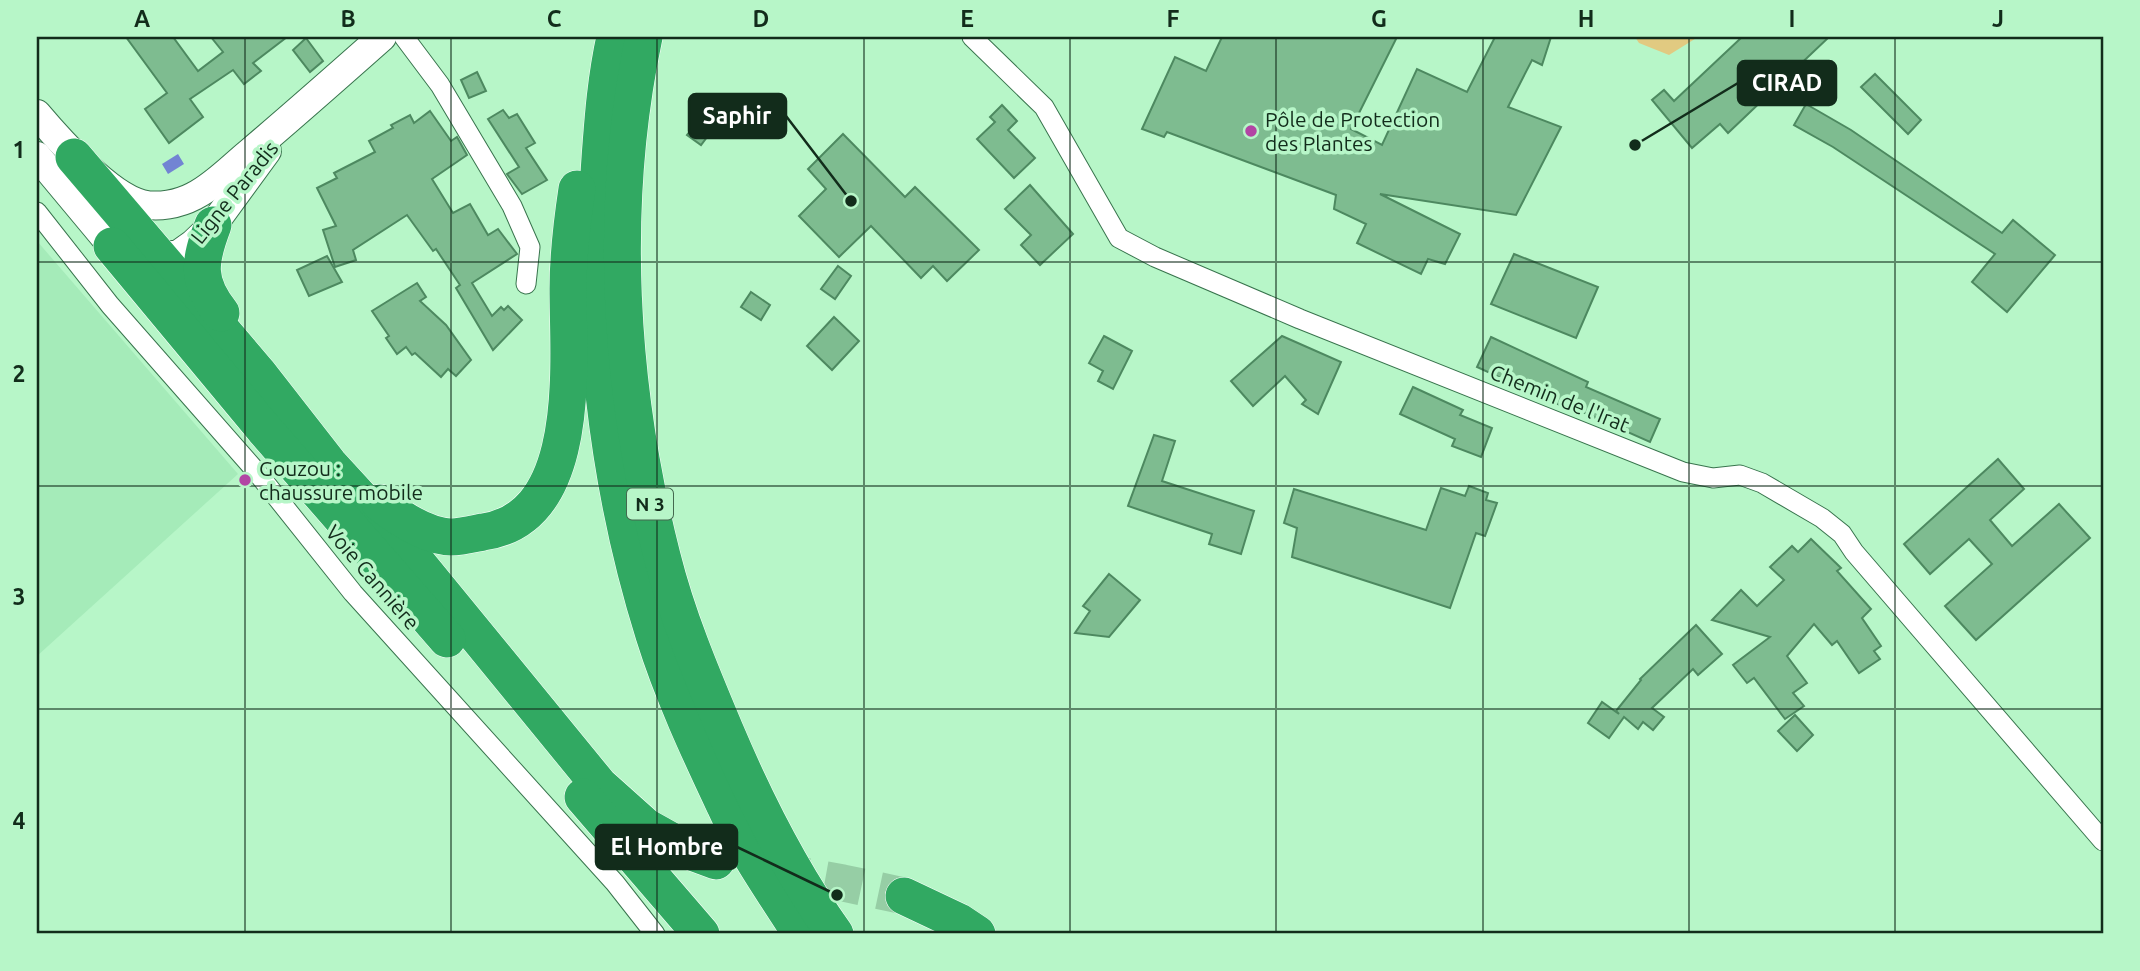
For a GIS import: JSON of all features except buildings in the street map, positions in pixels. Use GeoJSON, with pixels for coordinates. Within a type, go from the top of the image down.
{"type":"FeatureCollection","features":[{"type":"Feature","properties":{"kind":"highway"},"geometry":{"type":"LineString","coordinates":[[329,464],[398,517],[420,528],[450,537],[488,532],[508,524],[526,512],[545,490],[559,459],[566,421],[570,232],[590,107],[608,37]]}},
{"type":"Feature","properties":{"kind":"highway","name":"N 3"},"geometry":{"type":"LineString","coordinates":[[615,37],[607,75],[595,216],[597,304],[613,471],[654,636],[679,701],[726,809],[801,934]]}},
{"type":"Feature","properties":{"kind":"highway","name":"N 3"},"geometry":{"type":"LineString","coordinates":[[644,37],[627,145],[623,293],[631,386],[643,469],[662,556],[681,621],[705,682],[749,786],[790,864],[835,934]]}},
{"type":"Feature","properties":{"kind":"highway"},"geometry":{"type":"LineString","coordinates":[[74,156],[258,373],[329,464],[396,537],[599,785],[646,827],[689,851],[716,861]]}},
{"type":"Feature","properties":{"kind":"highway"},"geometry":{"type":"LineString","coordinates":[[204,211],[201,278],[210,299],[238,336],[258,373]]}},
{"type":"Feature","properties":{"kind":"highway"},"geometry":{"type":"LineString","coordinates":[[112,246],[264,429],[701,934]]}},
{"type":"Feature","properties":{"kind":"highway"},"geometry":{"type":"LineString","coordinates":[[904,896],[959,922],[977,934]]}},
{"type":"Feature","properties":{"kind":"main road","name":"Ligne Paradis"},"geometry":{"type":"LineString","coordinates":[[159,257],[179,254],[193,244],[204,211],[260,159],[305,106],[382,37]]}},
{"type":"Feature","properties":{"kind":"main road"},"geometry":{"type":"LineString","coordinates":[[37,114],[74,156],[115,189],[141,204],[204,211]]}},
{"type":"Feature","properties":{"kind":"main road"},"geometry":{"type":"LineString","coordinates":[[37,156],[112,246],[159,257]]}},
{"type":"Feature","properties":{"kind":"street"},"geometry":{"type":"LineString","coordinates":[[404,37],[440,85],[512,206],[530,247],[526,284]]}},
{"type":"Feature","properties":{"kind":"street","name":"Chemin de l'Irat"},"geometry":{"type":"LineString","coordinates":[[972,37],[1044,107],[1119,238],[1155,257],[1300,319],[1683,472],[1713,478],[1740,475],[1762,483],[1822,518],[1842,534],[1854,552],[2103,841]]}},
{"type":"Feature","properties":{"kind":"street","name":"Voie Cannière"},"geometry":{"type":"LineString","coordinates":[[37,212],[110,305],[255,470],[353,593],[615,883],[655,934]]}},
{"type":"Feature","properties":{"kind":"shaded area"},"geometry":{"type":"Polygon","coordinates":[[[1635,37],[1698,37],[1669,55],[1639,43],[1635,37]]]}},
{"type":"Feature","properties":{"kind":"shaded area"},"geometry":{"type":"Polygon","coordinates":[[[37,241],[238,474],[37,656],[37,241]]]}},
{"type":"Feature","properties":{"kind":"water"},"geometry":{"type":"Polygon","coordinates":[[[178,154],[184,164],[168,174],[162,164],[178,154]]]}},
{"type":"Feature","properties":{"kind":"tunnel"},"geometry":{"type":"LineString","coordinates":[[771,870],[904,896]]}},
{"type":"Feature","properties":{"kind":"place","name":"Pôle de Protection des Plantes"},"geometry":{"type":"Point","coordinates":[1251,131]}},
{"type":"Feature","properties":{"kind":"place","name":"CIRAD"},"geometry":{"type":"Point","coordinates":[1635,145]}},
{"type":"Feature","properties":{"kind":"place","name":"Saphir"},"geometry":{"type":"Point","coordinates":[851,201]}},
{"type":"Feature","properties":{"kind":"place","name":"Gouzou : chaussure mobile"},"geometry":{"type":"Point","coordinates":[245,480]}},
{"type":"Feature","properties":{"kind":"place","name":"El Hombre"},"geometry":{"type":"Point","coordinates":[837,895]}}]}
